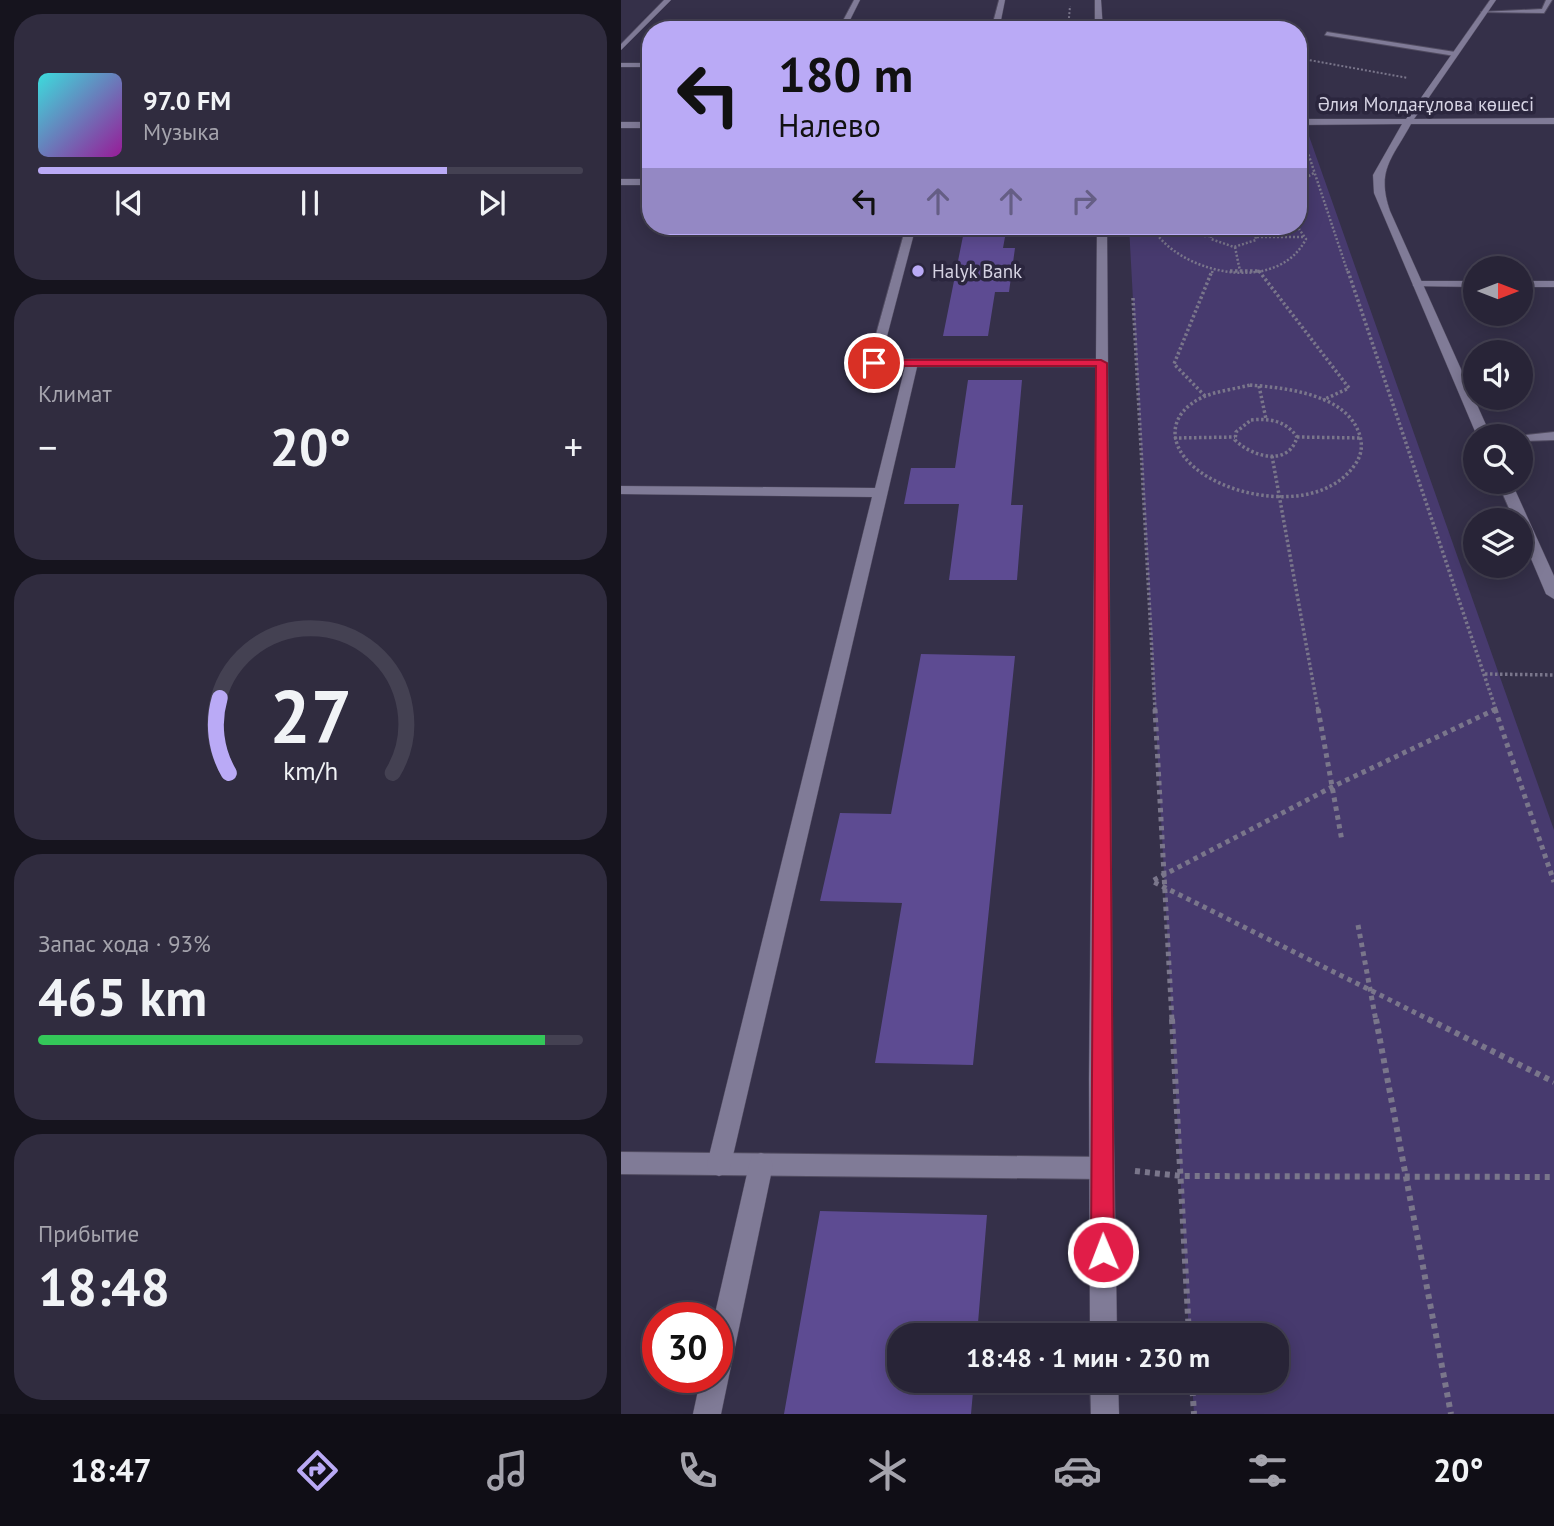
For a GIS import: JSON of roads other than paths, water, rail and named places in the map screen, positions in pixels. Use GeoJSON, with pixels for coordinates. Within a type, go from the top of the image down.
{"type":"FeatureCollection","features":[{"type":"Feature","properties":{"kind":"street"},"geometry":{"type":"LineString","coordinates":[[647,21],[668,0]]}},
{"type":"Feature","properties":{"kind":"street"},"geometry":{"type":"LineString","coordinates":[[846,21],[857,0]]}},
{"type":"Feature","properties":{"kind":"street"},"geometry":{"type":"LineString","coordinates":[[997,21],[1003,0]]}},
{"type":"Feature","properties":{"kind":"street"},"geometry":{"type":"LineString","coordinates":[[1098,0],[1099,21]]}},
{"type":"Feature","properties":{"kind":"street"},"geometry":{"type":"LineString","coordinates":[[1479,424],[1385,211],[1378,175],[1408,122],[1493,0]]}},
{"type":"Feature","properties":{"kind":"street"},"geometry":{"type":"LineString","coordinates":[[623,44],[642,25]]}},
{"type":"Feature","properties":{"kind":"street"},"geometry":{"type":"LineString","coordinates":[[621,65],[642,65]]}},
{"type":"Feature","properties":{"kind":"street","name":"Әлия Молдағұлова көшесі"},"geometry":{"type":"LineString","coordinates":[[1307,122],[1554,121]]}},
{"type":"Feature","properties":{"kind":"street"},"geometry":{"type":"LineString","coordinates":[[621,125],[642,125]]}},
{"type":"Feature","properties":{"kind":"street"},"geometry":{"type":"LineString","coordinates":[[621,182],[642,182]]}},
{"type":"Feature","properties":{"kind":"street"},"geometry":{"type":"LineString","coordinates":[[909,235],[874,363],[1101,363]]}},
{"type":"Feature","properties":{"kind":"street"},"geometry":{"type":"LineString","coordinates":[[1102,235],[1101,1168],[1104,1323]]}},
{"type":"Feature","properties":{"kind":"street"},"geometry":{"type":"LineString","coordinates":[[1417,284],[1463,284]]}},
{"type":"Feature","properties":{"kind":"street"},"geometry":{"type":"LineString","coordinates":[[1533,284],[1554,284]]}},
{"type":"Feature","properties":{"kind":"street"},"geometry":{"type":"LineString","coordinates":[[719,1164],[912,363]]}},
{"type":"Feature","properties":{"kind":"street"},"geometry":{"type":"LineString","coordinates":[[621,490],[880,493]]}},
{"type":"Feature","properties":{"kind":"street"},"geometry":{"type":"LineString","coordinates":[[1510,494],[1554,594]]}},
{"type":"Feature","properties":{"kind":"street"},"geometry":{"type":"LineString","coordinates":[[731,1302],[761,1165]]}},
{"type":"Feature","properties":{"kind":"street"},"geometry":{"type":"LineString","coordinates":[[707,1414],[712,1393]]}},
{"type":"Feature","properties":{"kind":"street"},"geometry":{"type":"LineString","coordinates":[[1104,1393],[1105,1414]]}},
{"type":"Feature","properties":{"kind":"lane"},"geometry":{"type":"LineString","coordinates":[[1484,12],[1544,11],[1549,0]]}},
{"type":"Feature","properties":{"kind":"lane"},"geometry":{"type":"LineString","coordinates":[[1327,34],[1455,54]]}},
{"type":"Feature","properties":{"kind":"lane"},"geometry":{"type":"LineString","coordinates":[[1533,437],[1554,436]]}},
{"type":"Feature","properties":{"kind":"lane"},"geometry":{"type":"LineString","coordinates":[[621,1163],[1101,1168]]}},
{"type":"Feature","properties":{"kind":"place","name":"Halyk Bank"},"geometry":{"type":"Point","coordinates":[918,271]}}]}
